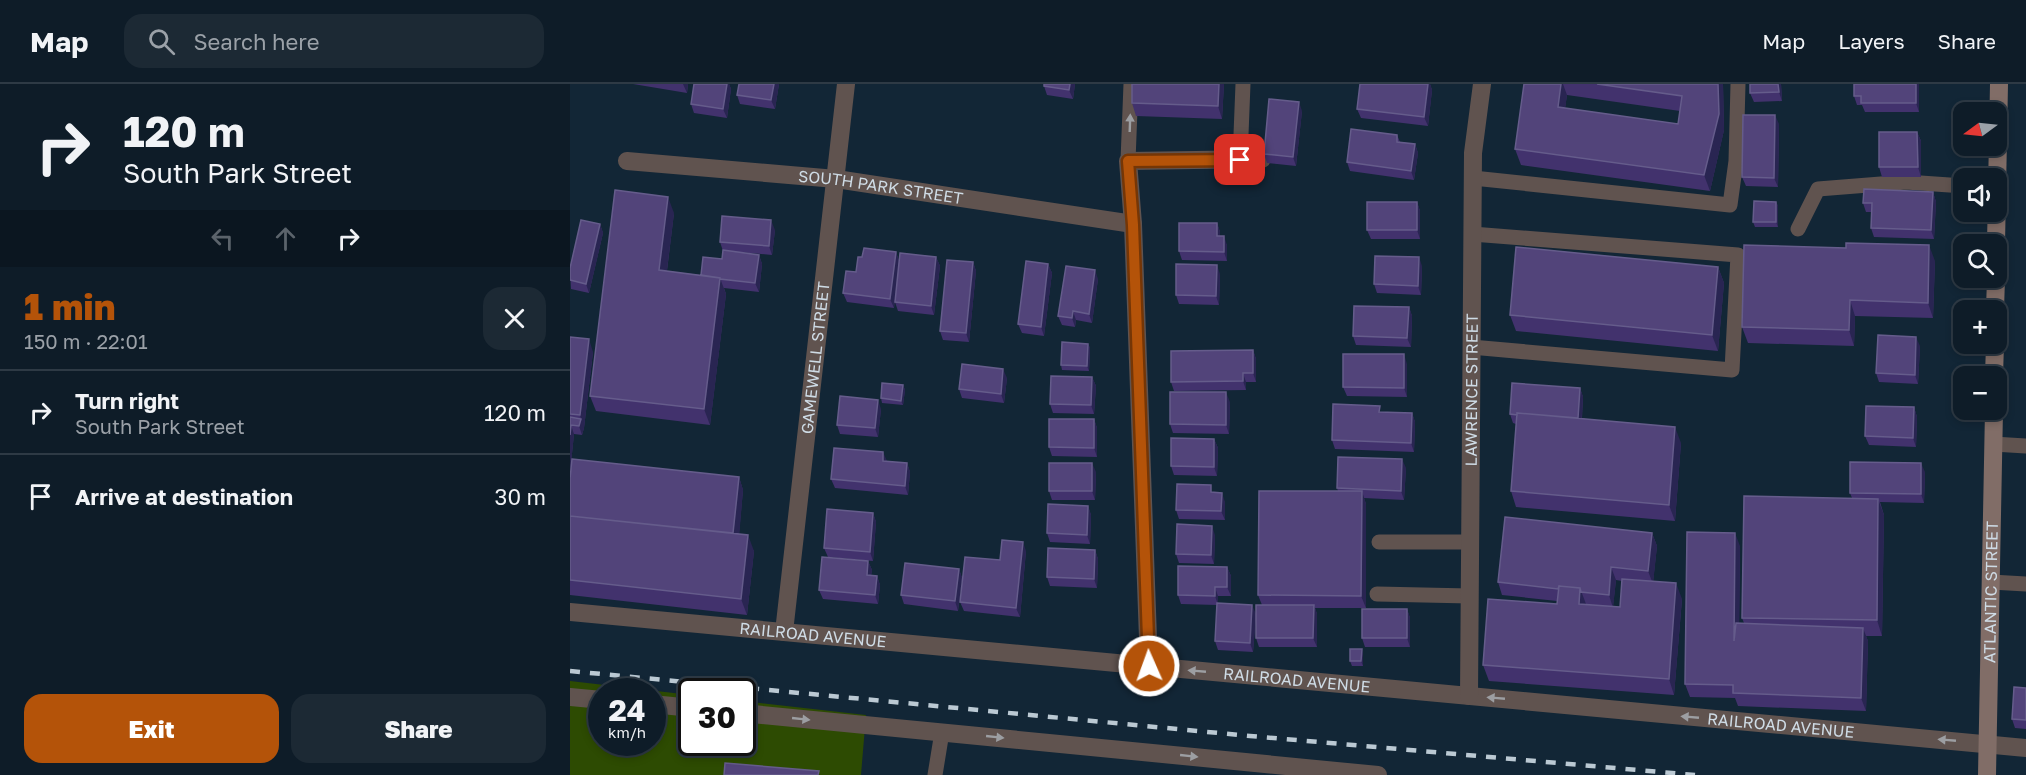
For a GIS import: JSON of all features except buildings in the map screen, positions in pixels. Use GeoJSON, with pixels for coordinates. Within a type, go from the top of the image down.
{"type":"FeatureCollection","features":[{"type":"Feature","properties":{"kind":"street","name":"GAMEWELL STREET"},"geometry":{"type":"LineString","coordinates":[[784,632],[846,84]]}},
{"type":"Feature","properties":{"kind":"street","name":"LAWRENCE STREET"},"geometry":{"type":"LineString","coordinates":[[1469,696],[1473,153],[1482,84]]}},
{"type":"Feature","properties":{"kind":"street"},"geometry":{"type":"LineString","coordinates":[[1997,168],[1999,84]]}},
{"type":"Feature","properties":{"kind":"street"},"geometry":{"type":"LineString","coordinates":[[1149,666],[1133,225],[1128,161],[1262,159]]}},
{"type":"Feature","properties":{"kind":"street","name":"SOUTH PARK STREET"},"geometry":{"type":"LineString","coordinates":[[627,161],[836,179],[1133,225]]}},
{"type":"Feature","properties":{"kind":"street","name":"ATLANTIC STREET"},"geometry":{"type":"LineString","coordinates":[[1987,775],[1994,420]]}},
{"type":"Feature","properties":{"kind":"street","name":"RAILROAD AVENUE"},"geometry":{"type":"LineString","coordinates":[[570,612],[2026,748]]}},
{"type":"Feature","properties":{"kind":"street"},"geometry":{"type":"LineString","coordinates":[[570,696],[588,698]]}},
{"type":"Feature","properties":{"kind":"street"},"geometry":{"type":"LineString","coordinates":[[756,714],[1299,771],[1378,775]]}},
{"type":"Feature","properties":{"kind":"lane"},"geometry":{"type":"LineString","coordinates":[[1128,161],[1131,84]]}},
{"type":"Feature","properties":{"kind":"lane"},"geometry":{"type":"LineString","coordinates":[[1240,160],[1243,84]]}},
{"type":"Feature","properties":{"kind":"lane"},"geometry":{"type":"LineString","coordinates":[[1473,178],[1730,205],[1736,161],[1738,84]]}},
{"type":"Feature","properties":{"kind":"lane"},"geometry":{"type":"LineString","coordinates":[[1798,229],[1818,189],[1906,182],[1953,185]]}},
{"type":"Feature","properties":{"kind":"lane"},"geometry":{"type":"LineString","coordinates":[[1472,234],[1738,255],[1732,370],[1472,347]]}},
{"type":"Feature","properties":{"kind":"lane"},"geometry":{"type":"LineString","coordinates":[[1994,444],[2026,446]]}},
{"type":"Feature","properties":{"kind":"lane"},"geometry":{"type":"LineString","coordinates":[[1379,542],[1470,542]]}},
{"type":"Feature","properties":{"kind":"lane"},"geometry":{"type":"LineString","coordinates":[[1991,582],[2026,584]]}},
{"type":"Feature","properties":{"kind":"lane"},"geometry":{"type":"LineString","coordinates":[[1377,594],[1470,596]]}},
{"type":"Feature","properties":{"kind":"lane"},"geometry":{"type":"LineString","coordinates":[[935,775],[942,732]]}},
{"type":"Feature","properties":{"kind":"green space"},"geometry":{"type":"Polygon","coordinates":[[[570,681],[588,683],[588,756],[666,756],[666,692],[678,693],[678,756],[756,756],[756,702],[866,715],[861,775],[570,775],[570,681]]]}},
{"type":"Feature","properties":{"kind":"railway"},"geometry":{"type":"LineString","coordinates":[[570,671],[1250,736],[1695,775]]}},
{"type":"Feature","properties":{"kind":"route"},"geometry":{"type":"LineString","coordinates":[[1149,666],[1133,225],[1128,161],[1240,160]]}}]}
